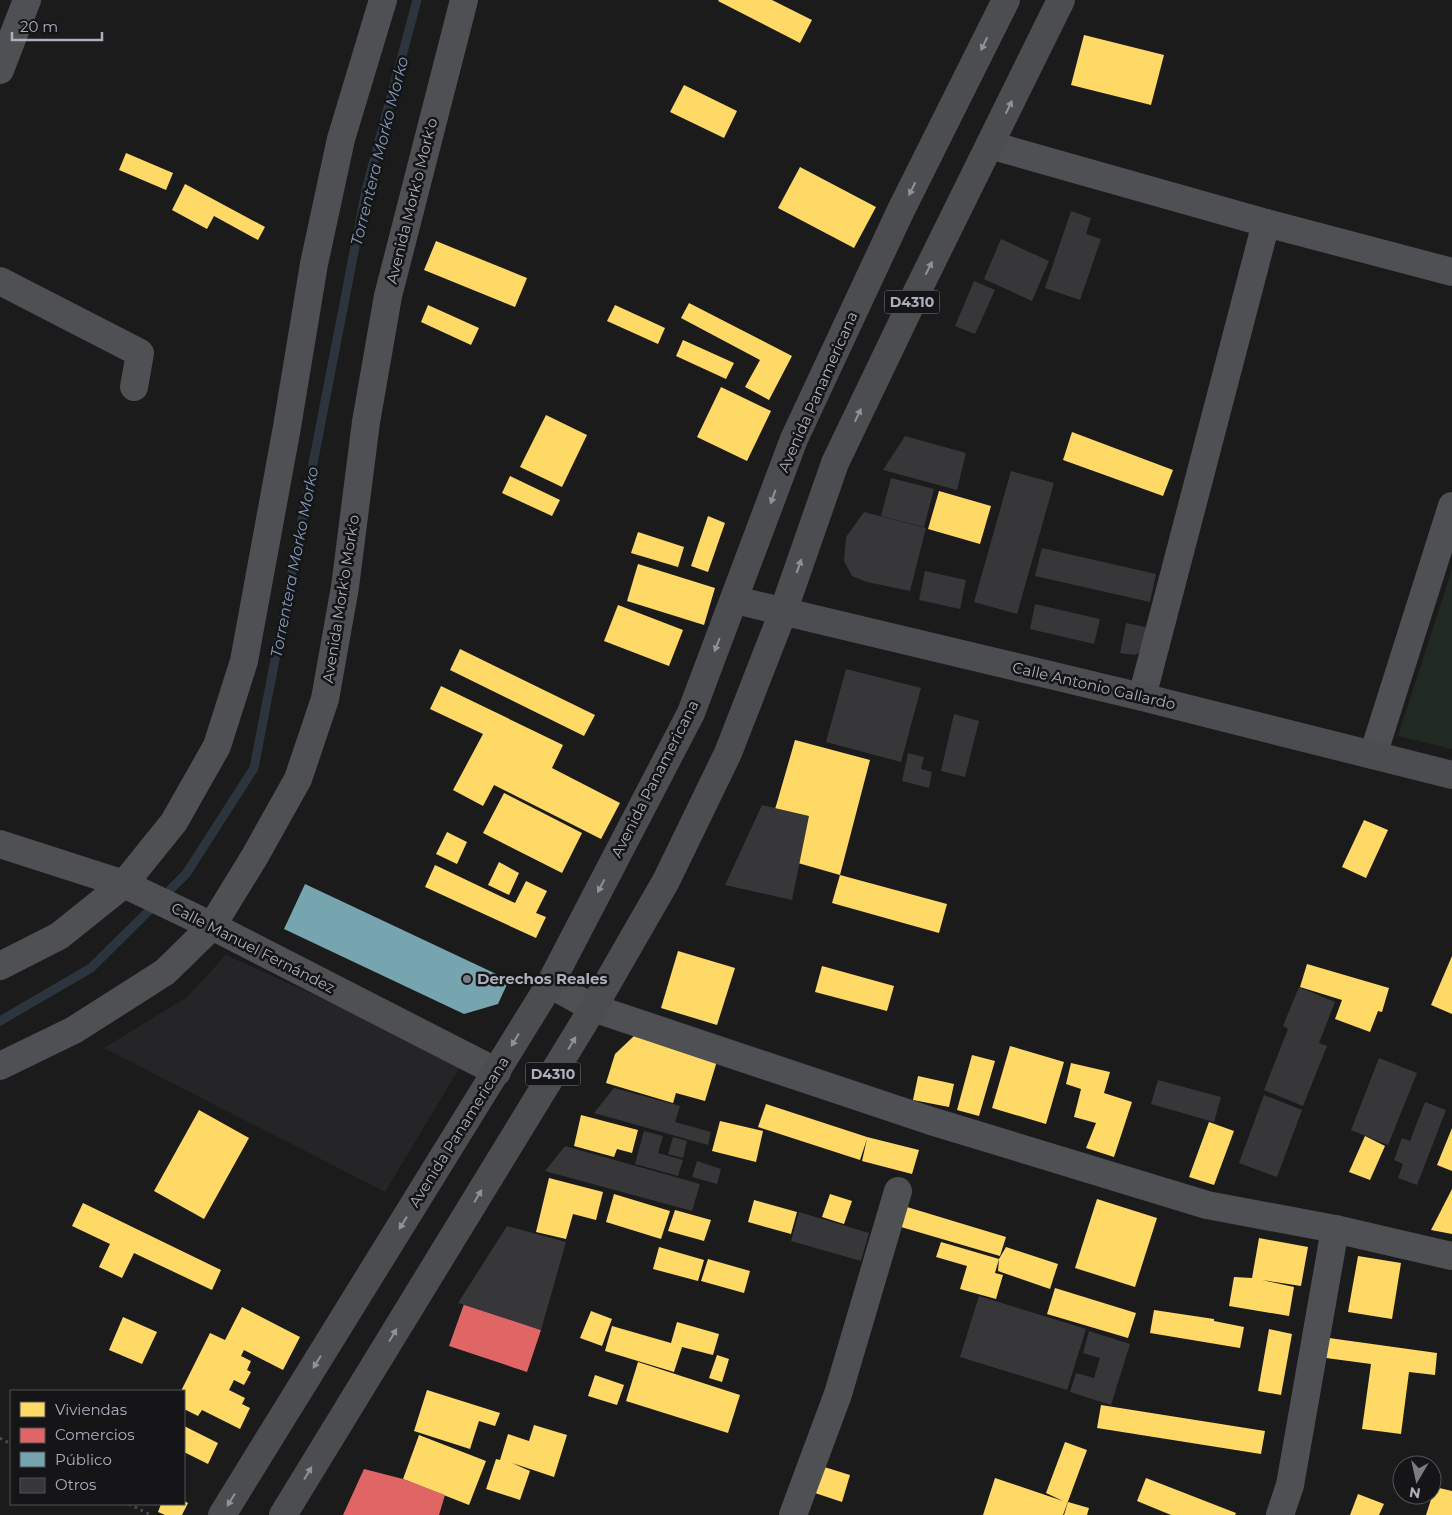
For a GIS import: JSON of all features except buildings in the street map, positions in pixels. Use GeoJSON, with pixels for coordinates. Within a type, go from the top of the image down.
{"type":"FeatureCollection","features":[{"type":"Feature","properties":{"kind":"main road","name":"Avenida Panamericana"},"geometry":{"type":"LineString","coordinates":[[222,1515],[550,984],[691,713],[794,439],[902,210],[1006,0]]}},
{"type":"Feature","properties":{"kind":"main road","name":"D4310"},"geometry":{"type":"LineString","coordinates":[[283,1515],[593,1008],[666,881],[724,762],[783,612],[835,463],[1061,0]]}},
{"type":"Feature","properties":{"kind":"main road","name":"Calle Antonio Gallardo"},"geometry":{"type":"LineString","coordinates":[[735,600],[1142,697],[1452,775]]}},
{"type":"Feature","properties":{"kind":"street"},"geometry":{"type":"LineString","coordinates":[[0,70],[27,0]]}},
{"type":"Feature","properties":{"kind":"street"},"geometry":{"type":"LineString","coordinates":[[0,966],[147,895],[174,822],[217,746],[244,661],[287,427],[316,254],[341,139],[382,0]]}},
{"type":"Feature","properties":{"kind":"street","name":"Avenida Mork'o Mork'o"},"geometry":{"type":"LineString","coordinates":[[0,1066],[74,1030],[165,972],[212,926],[255,856],[298,779],[325,699],[344,587],[366,422],[388,296],[464,0]]}},
{"type":"Feature","properties":{"kind":"street"},"geometry":{"type":"LineString","coordinates":[[990,145],[1266,223],[1452,272]]}},
{"type":"Feature","properties":{"kind":"street"},"geometry":{"type":"LineString","coordinates":[[1142,697],[1266,223]]}},
{"type":"Feature","properties":{"kind":"street"},"geometry":{"type":"LineString","coordinates":[[0,281],[140,353],[134,387]]}},
{"type":"Feature","properties":{"kind":"street"},"geometry":{"type":"LineString","coordinates":[[1373,754],[1452,506]]}},
{"type":"Feature","properties":{"kind":"street","name":"Calle Manuel Fernández"},"geometry":{"type":"LineString","coordinates":[[0,844],[147,895],[212,926],[496,1072]]}},
{"type":"Feature","properties":{"kind":"street"},"geometry":{"type":"LineString","coordinates":[[550,984],[593,1008],[930,1121],[1207,1206],[1335,1229],[1452,1256]]}},
{"type":"Feature","properties":{"kind":"street"},"geometry":{"type":"LineString","coordinates":[[793,1515],[838,1394],[898,1191]]}},
{"type":"Feature","properties":{"kind":"street"},"geometry":{"type":"LineString","coordinates":[[1280,1515],[1290,1485],[1335,1229]]}},
{"type":"Feature","properties":{"kind":"path"},"geometry":{"type":"LineString","coordinates":[[131,1505],[151,1515]]}},
{"type":"Feature","properties":{"kind":"shaded area"},"geometry":{"type":"Polygon","coordinates":[[[1452,569],[1452,749],[1398,736],[1452,569]]]}},
{"type":"Feature","properties":{"kind":"shaded area"},"geometry":{"type":"Polygon","coordinates":[[[226,955],[463,1062],[385,1192],[104,1048],[187,997],[226,955]]]}},
{"type":"Feature","properties":{"kind":"waterway","name":"Torrentera Morko Morko"},"geometry":{"type":"LineString","coordinates":[[0,1021],[91,968],[186,874],[254,768],[366,190],[417,0]]}},
{"type":"Feature","properties":{"kind":"place","name":"Derechos Reales"},"geometry":{"type":"Point","coordinates":[467,979]}}]}
